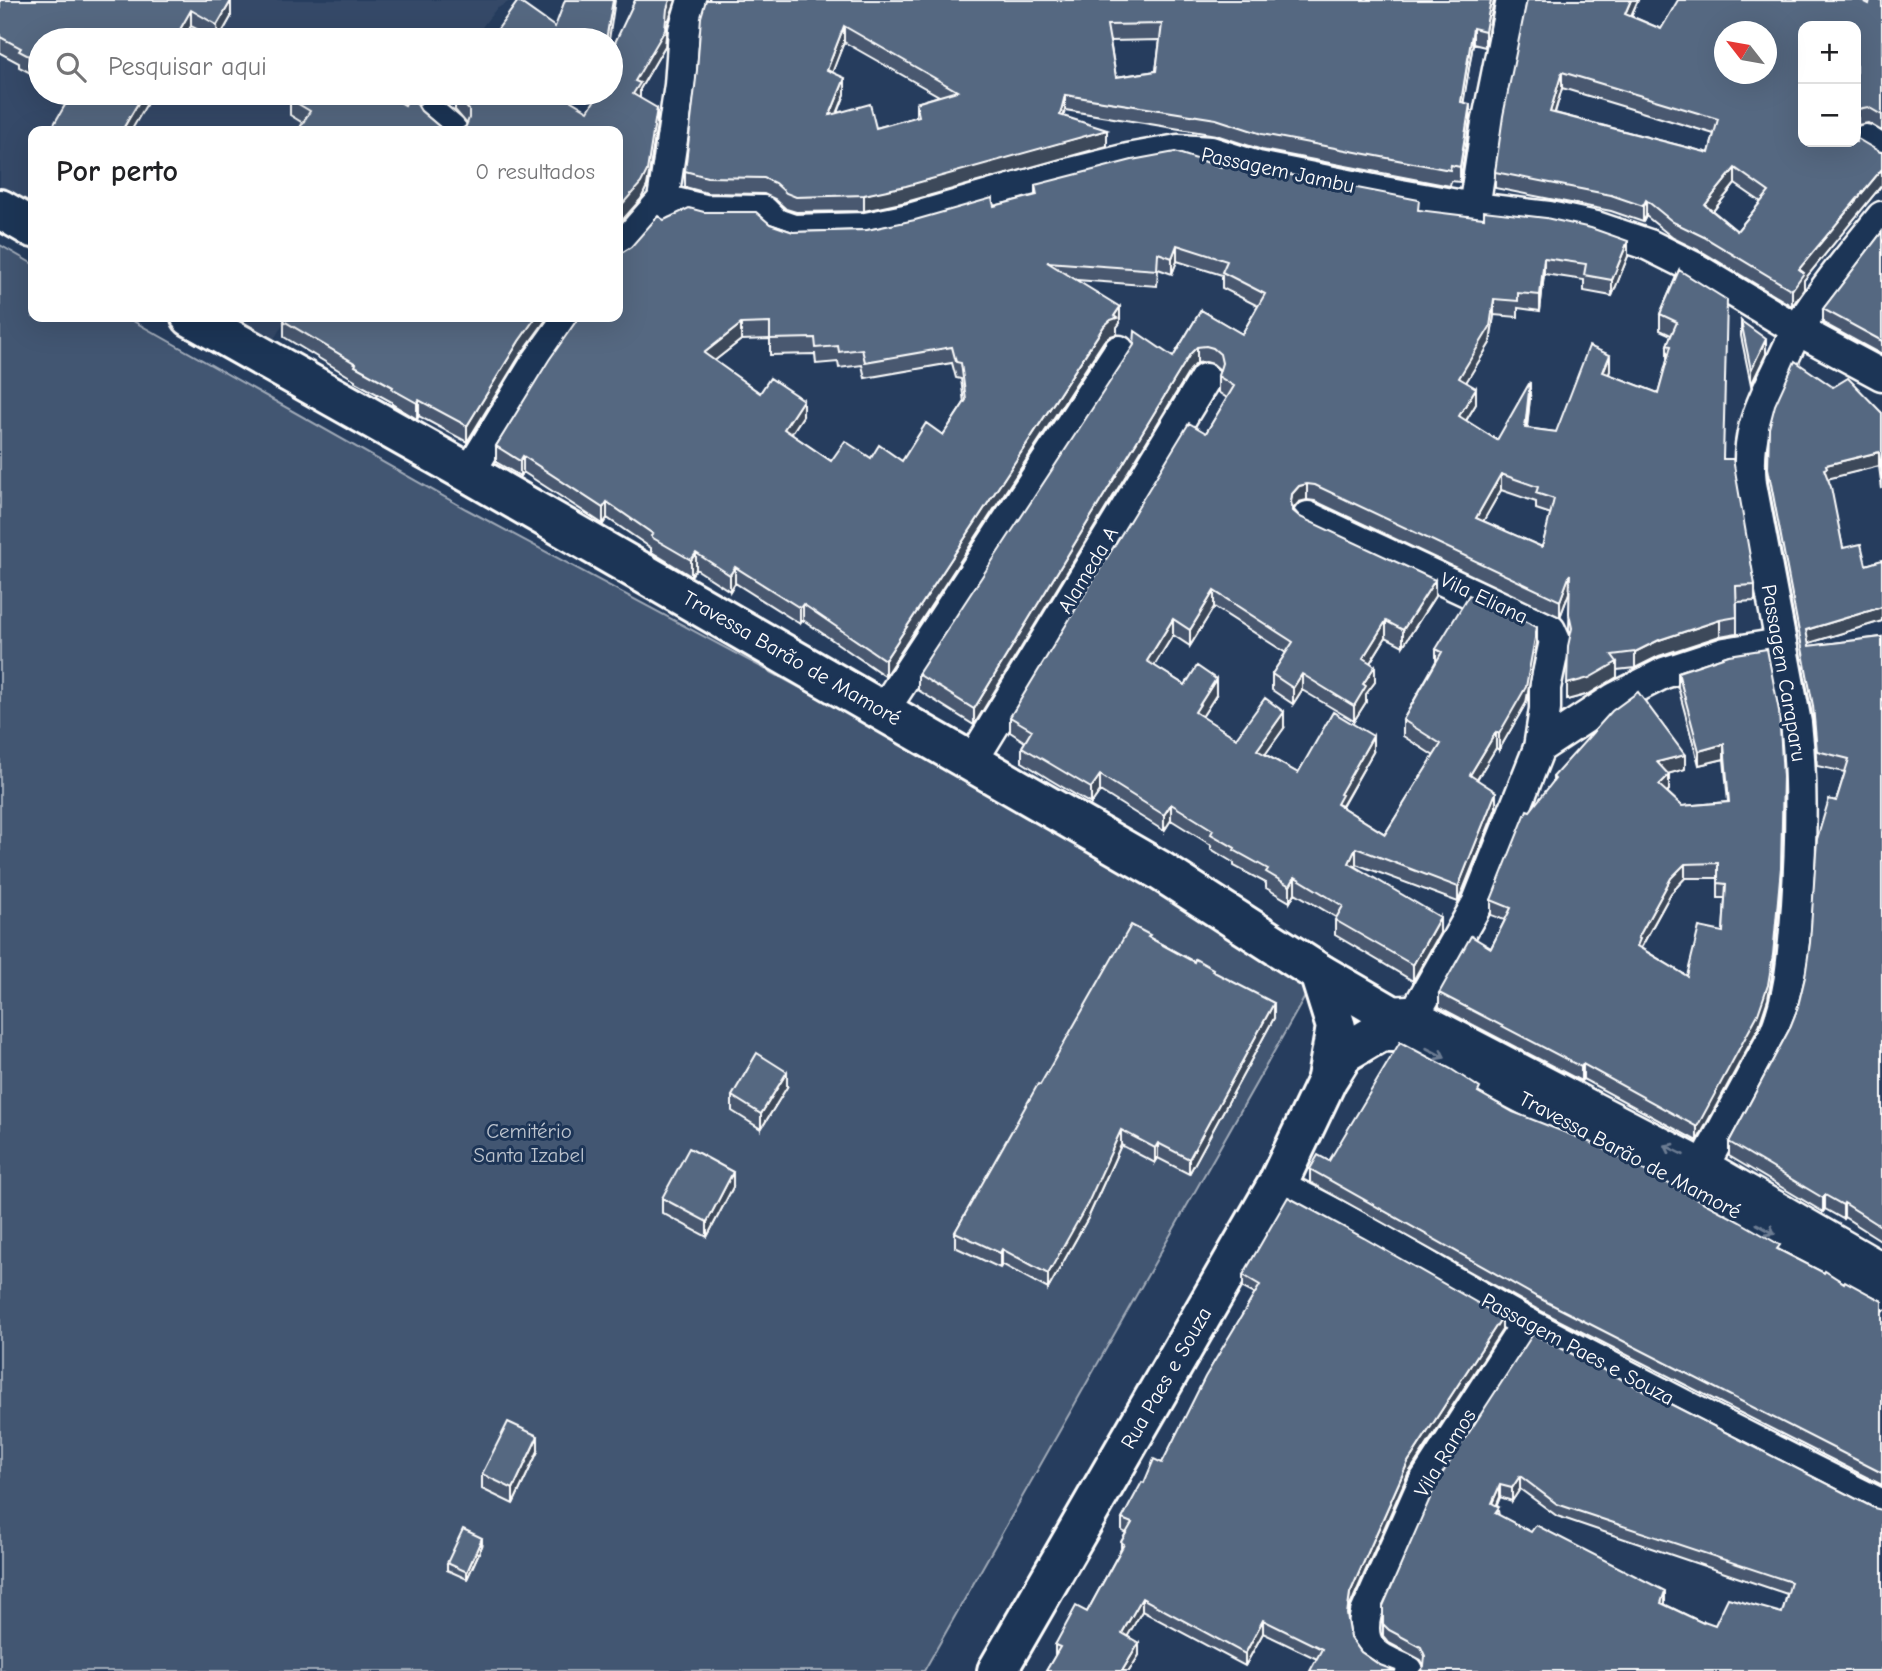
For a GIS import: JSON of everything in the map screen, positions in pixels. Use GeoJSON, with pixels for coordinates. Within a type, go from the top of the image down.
{"type":"FeatureCollection","features":[{"type":"Feature","properties":{"kind":"street"},"geometry":{"type":"LineString","coordinates":[[623,245],[663,200],[680,85],[684,30],[693,0]]}},
{"type":"Feature","properties":{"kind":"street"},"geometry":{"type":"LineString","coordinates":[[1474,208],[1486,129],[1512,0]]}},
{"type":"Feature","properties":{"kind":"street","name":"Passagem Jambu"},"geometry":{"type":"LineString","coordinates":[[663,200],[705,210],[763,211],[776,224],[793,230],[866,228],[910,219],[1128,159],[1178,150],[1211,152],[1258,167],[1474,208],[1549,217],[1596,227],[1649,246],[1695,268],[1798,330],[1882,375]]}},
{"type":"Feature","properties":{"kind":"street"},"geometry":{"type":"LineString","coordinates":[[0,209],[28,225]]}},
{"type":"Feature","properties":{"kind":"street","name":"Passagem Caraparu"},"geometry":{"type":"LineString","coordinates":[[1698,1176],[1774,1036],[1784,1012],[1791,983],[1800,860],[1801,760],[1749,462],[1756,416],[1798,330],[1845,261],[1882,217]]}},
{"type":"Feature","properties":{"kind":"street","name":"Travessa Barão de Mamoré"},"geometry":{"type":"LineString","coordinates":[[200,322],[469,473],[1160,870],[1320,974],[1398,1019],[1698,1176],[1882,1268]]}},
{"type":"Feature","properties":{"kind":"street"},"geometry":{"type":"LineString","coordinates":[[469,473],[534,366],[565,322]]}},
{"type":"Feature","properties":{"kind":"street"},"geometry":{"type":"LineString","coordinates":[[883,711],[1119,351]]}},
{"type":"Feature","properties":{"kind":"street","name":"Alameda A"},"geometry":{"type":"LineString","coordinates":[[972,761],[1205,379]]}},
{"type":"Feature","properties":{"kind":"street","name":"Vila Eliana"},"geometry":{"type":"LineString","coordinates":[[1308,517],[1550,630],[1555,641],[1545,688],[1539,748]]}},
{"type":"Feature","properties":{"kind":"street"},"geometry":{"type":"LineString","coordinates":[[1398,1019],[1478,904],[1539,748],[1615,698],[1664,673],[1725,653],[1780,644]]}},
{"type":"Feature","properties":{"kind":"street","name":"Rua Paes e Souza"},"geometry":{"type":"LineString","coordinates":[[1320,974],[1336,1027],[1327,1080]]}},
{"type":"Feature","properties":{"kind":"street","name":"Rua Paes e Souza"},"geometry":{"type":"LineString","coordinates":[[997,1671],[1277,1185],[1327,1080],[1344,1053],[1398,1019]]}},
{"type":"Feature","properties":{"kind":"street","name":"Travessa Barão de Mamoré"},"geometry":{"type":"LineString","coordinates":[[1698,1176],[1882,1294]]}},
{"type":"Feature","properties":{"kind":"street","name":"Passagem Paes e Souza"},"geometry":{"type":"LineString","coordinates":[[1277,1185],[1330,1210],[1527,1323],[1882,1505]]}},
{"type":"Feature","properties":{"kind":"street","name":"Vila Ramos"},"geometry":{"type":"LineString","coordinates":[[1408,1671],[1385,1662],[1372,1652],[1365,1641],[1362,1628],[1366,1613],[1423,1484],[1527,1323]]}},
{"type":"Feature","properties":{"kind":"shaded area"},"geometry":{"type":"Polygon","coordinates":[[[0,0],[512,0],[496,9],[481,28],[28,28],[28,105],[422,105],[418,110],[437,126],[28,126],[28,201],[0,186],[0,0]]]}},
{"type":"Feature","properties":{"kind":"shaded area"},"geometry":{"type":"Polygon","coordinates":[[[244,322],[284,322],[274,339],[244,322]]]}},
{"type":"Feature","properties":{"kind":"green space","name":"Cemitério Santa Izabel"},"geometry":{"type":"Polygon","coordinates":[[[0,245],[28,261],[28,322],[135,322],[466,509],[961,774],[1311,986],[924,1671],[0,1671],[0,245]]]}},
{"type":"Feature","properties":{"kind":"building"},"geometry":{"type":"Polygon","coordinates":[[[0,0],[231,1],[217,25],[191,10],[181,28],[28,28],[28,56],[19,51],[21,48],[0,37],[0,0]]]}},
{"type":"Feature","properties":{"kind":"building"},"geometry":{"type":"Polygon","coordinates":[[[565,0],[613,0],[608,28],[499,28],[518,1],[555,27],[565,0]]]}},
{"type":"Feature","properties":{"kind":"building"},"geometry":{"type":"Polygon","coordinates":[[[635,0],[670,0],[665,30],[635,81],[640,83],[633,94],[657,108],[647,171],[641,183],[623,203],[623,126],[466,126],[469,110],[465,105],[578,105],[588,111],[592,105],[623,105],[622,28],[635,0]]]}},
{"type":"Feature","properties":{"kind":"building"},"geometry":{"type":"Polygon","coordinates":[[[706,0],[1491,0],[1485,31],[1473,28],[1461,102],[1470,104],[1460,167],[1451,165],[1450,170],[1262,134],[1216,119],[1065,95],[1060,115],[1107,130],[906,186],[864,195],[796,197],[764,178],[707,177],[685,171],[701,17],[706,0]],[[1162,24],[1107,25],[1116,77],[1156,71],[1162,24]],[[844,26],[827,70],[845,78],[830,115],[870,104],[876,128],[919,116],[916,103],[957,91],[844,26]]]}},
{"type":"Feature","properties":{"kind":"building"},"geometry":{"type":"Polygon","coordinates":[[[1527,0],[1631,0],[1625,14],[1661,29],[1678,0],[1861,0],[1869,4],[1870,0],[1882,0],[1882,115],[1868,107],[1861,108],[1861,21],[1798,21],[1798,147],[1861,147],[1861,141],[1882,152],[1882,169],[1799,269],[1804,273],[1792,290],[1704,237],[1673,222],[1646,200],[1643,206],[1611,195],[1495,172],[1503,116],[1527,0]],[[1562,72],[1550,112],[1709,153],[1718,119],[1562,72]],[[1735,168],[1705,205],[1737,231],[1769,192],[1735,168]]]}},
{"type":"Feature","properties":{"kind":"building"},"geometry":{"type":"Polygon","coordinates":[[[65,105],[137,105],[125,126],[53,126],[65,105]]]}},
{"type":"Feature","properties":{"kind":"building"},"geometry":{"type":"Polygon","coordinates":[[[300,105],[417,105],[439,126],[301,126],[310,111],[300,105]]]}},
{"type":"Feature","properties":{"kind":"building"},"geometry":{"type":"Polygon","coordinates":[[[1175,152],[1221,167],[1223,158],[1254,168],[1419,200],[1418,210],[1484,218],[1484,211],[1546,218],[1591,228],[1628,241],[1612,280],[1584,275],[1586,264],[1544,258],[1540,295],[1518,293],[1518,301],[1494,299],[1490,327],[1459,378],[1476,388],[1459,416],[1497,440],[1530,382],[1525,428],[1556,432],[1589,346],[1610,355],[1603,372],[1658,393],[1671,346],[1667,345],[1677,322],[1660,314],[1679,270],[1727,300],[1723,459],[1733,459],[1755,585],[1736,586],[1737,617],[1659,640],[1635,652],[1612,655],[1617,662],[1589,678],[1567,684],[1568,646],[1572,628],[1569,614],[1570,574],[1560,601],[1315,485],[1307,484],[1299,486],[1292,494],[1293,511],[1300,517],[1435,580],[1403,630],[1386,621],[1363,658],[1375,666],[1363,684],[1366,686],[1354,706],[1302,674],[1293,688],[1272,674],[1293,642],[1214,591],[1190,630],[1173,619],[1147,661],[1185,685],[1197,666],[1216,679],[1195,712],[1236,738],[1265,698],[1284,712],[1257,750],[1298,773],[1333,712],[1373,736],[1337,804],[1385,834],[1441,744],[1403,720],[1442,652],[1436,649],[1469,595],[1537,627],[1526,687],[1499,734],[1496,732],[1470,775],[1496,792],[1458,887],[1356,848],[1349,863],[1440,917],[1413,965],[1335,920],[1343,906],[1295,877],[1290,886],[1266,872],[1268,869],[1234,850],[1235,848],[1211,834],[1213,830],[1171,804],[1164,815],[1100,775],[1091,788],[1022,747],[1032,730],[1010,717],[1189,423],[1206,433],[1234,386],[1218,376],[1222,363],[1220,354],[1213,348],[1197,347],[1190,354],[974,709],[918,674],[1134,345],[1135,331],[1173,357],[1201,310],[1242,334],[1265,294],[1222,272],[1227,261],[1177,245],[1172,258],[1158,253],[1157,270],[1047,262],[1120,307],[1114,316],[1117,318],[1104,326],[885,660],[803,604],[800,608],[735,567],[730,575],[696,553],[691,560],[653,538],[653,534],[607,502],[603,508],[523,456],[520,461],[496,446],[576,322],[623,322],[623,252],[631,247],[658,216],[664,220],[689,208],[704,212],[756,212],[770,224],[793,232],[867,230],[915,220],[992,198],[994,206],[1037,195],[1035,185],[1175,152]],[[770,323],[741,324],[704,353],[760,393],[770,378],[803,400],[784,429],[831,461],[845,441],[871,458],[879,445],[902,461],[926,423],[943,435],[966,400],[961,363],[956,362],[952,347],[865,362],[862,349],[839,352],[838,346],[816,348],[815,338],[770,339],[770,323]],[[1501,474],[1476,518],[1542,547],[1554,499],[1536,493],[1538,487],[1501,474]]]}},
{"type":"Feature","properties":{"kind":"building"},"geometry":{"type":"Polygon","coordinates":[[[1882,232],[1882,341],[1823,309],[1882,232]]]}},
{"type":"Feature","properties":{"kind":"building"},"geometry":{"type":"Polygon","coordinates":[[[1741,321],[1766,339],[1751,370],[1741,321]]]}},
{"type":"Feature","properties":{"kind":"building"},"geometry":{"type":"Polygon","coordinates":[[[286,322],[532,322],[467,426],[419,400],[417,403],[355,366],[356,364],[286,322]]]}},
{"type":"Feature","properties":{"kind":"building"},"geometry":{"type":"Polygon","coordinates":[[[1795,361],[1833,387],[1848,378],[1882,413],[1882,475],[1879,452],[1826,465],[1827,468],[1824,469],[1831,487],[1843,548],[1861,544],[1866,565],[1882,560],[1882,607],[1806,630],[1809,646],[1882,637],[1882,1227],[1844,1203],[1843,1205],[1825,1195],[1823,1198],[1729,1142],[1797,1010],[1810,943],[1817,839],[1829,799],[1836,801],[1849,759],[1817,751],[1813,706],[1768,468],[1769,428],[1775,405],[1795,361]]]}},
{"type":"Feature","properties":{"kind":"building"},"geometry":{"type":"Polygon","coordinates":[[[1767,649],[1779,711],[1783,777],[1781,867],[1768,985],[1758,1014],[1697,1127],[1583,1064],[1581,1067],[1439,993],[1471,936],[1491,948],[1511,908],[1491,900],[1527,810],[1530,811],[1555,779],[1553,777],[1612,711],[1638,692],[1685,755],[1657,762],[1669,775],[1659,785],[1682,806],[1729,802],[1724,744],[1699,751],[1678,672],[1729,655],[1767,649]],[[1718,863],[1685,864],[1671,878],[1638,938],[1640,939],[1637,946],[1687,976],[1699,927],[1723,932],[1726,884],[1718,883],[1718,863]]]}},
{"type":"Feature","properties":{"kind":"building"},"geometry":{"type":"Polygon","coordinates":[[[1131,925],[1150,935],[1148,937],[1194,962],[1195,959],[1213,969],[1212,971],[1274,1003],[1189,1159],[1158,1143],[1155,1148],[1121,1130],[1088,1203],[1048,1274],[1002,1249],[1000,1253],[955,1232],[1131,925]]]}},
{"type":"Feature","properties":{"kind":"building"},"geometry":{"type":"Polygon","coordinates":[[[1400,1042],[1451,1069],[1480,1088],[1478,1092],[1513,1112],[1597,1145],[1780,1245],[1777,1249],[1882,1301],[1882,1473],[1537,1297],[1310,1169],[1318,1155],[1329,1161],[1400,1042]]]}},
{"type":"Feature","properties":{"kind":"building"},"geometry":{"type":"Polygon","coordinates":[[[757,1053],[787,1072],[761,1114],[732,1096],[757,1053]]]}},
{"type":"Feature","properties":{"kind":"building"},"geometry":{"type":"Polygon","coordinates":[[[689,1148],[733,1172],[707,1222],[662,1198],[689,1148]]]}},
{"type":"Feature","properties":{"kind":"building"},"geometry":{"type":"Polygon","coordinates":[[[1288,1197],[1502,1317],[1408,1462],[1350,1593],[1347,1614],[1351,1638],[1361,1652],[1380,1665],[1396,1671],[1310,1671],[1322,1649],[1263,1620],[1245,1654],[1142,1598],[1122,1633],[1139,1643],[1122,1671],[1046,1671],[1060,1647],[1055,1645],[1076,1606],[1087,1612],[1124,1544],[1121,1542],[1132,1523],[1122,1519],[1142,1482],[1144,1483],[1154,1459],[1162,1463],[1205,1377],[1260,1285],[1243,1275],[1288,1197]]]}},
{"type":"Feature","properties":{"kind":"building"},"geometry":{"type":"Polygon","coordinates":[[[1533,1334],[1882,1510],[1882,1671],[1420,1671],[1424,1666],[1425,1656],[1421,1647],[1383,1624],[1383,1606],[1438,1480],[1533,1334]],[[1520,1476],[1512,1488],[1500,1485],[1492,1503],[1499,1507],[1495,1513],[1531,1532],[1536,1525],[1665,1591],[1661,1603],[1703,1623],[1704,1621],[1715,1625],[1728,1598],[1782,1613],[1791,1582],[1557,1504],[1520,1476]]]}},
{"type":"Feature","properties":{"kind":"building"},"geometry":{"type":"Polygon","coordinates":[[[508,1422],[538,1436],[513,1489],[482,1474],[508,1422]]]}},
{"type":"Feature","properties":{"kind":"building"},"geometry":{"type":"Polygon","coordinates":[[[463,1529],[482,1538],[467,1572],[447,1563],[463,1529]]]}}]}
